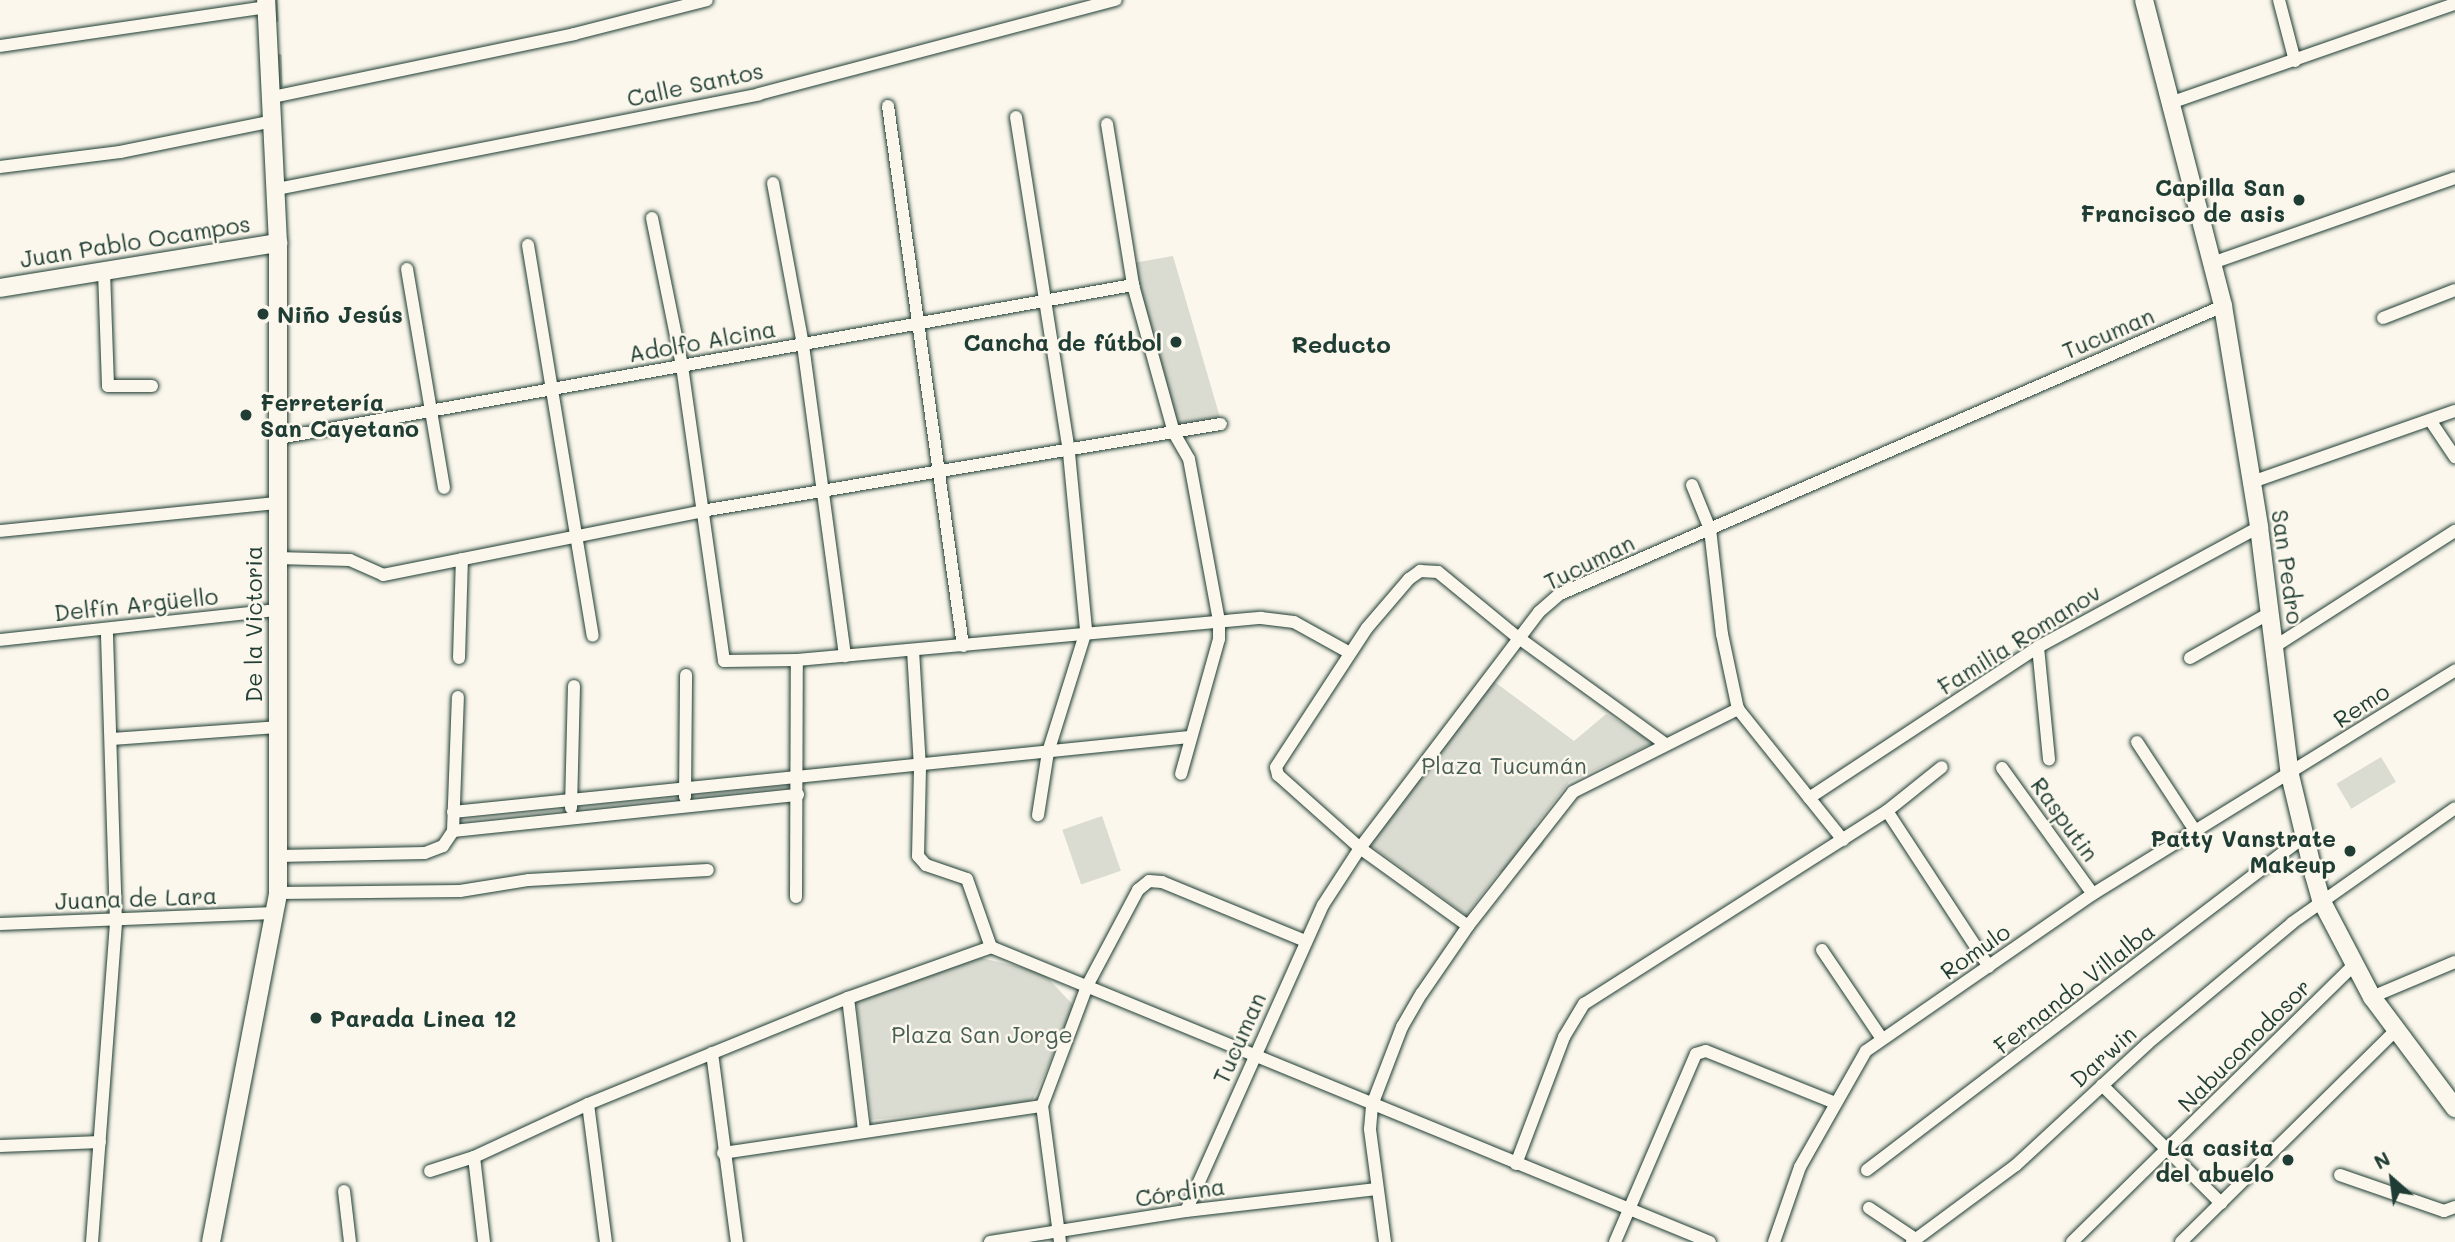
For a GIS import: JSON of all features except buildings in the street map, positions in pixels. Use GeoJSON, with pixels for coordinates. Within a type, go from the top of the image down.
{"type":"FeatureCollection","features":[{"type":"Feature","properties":{"kind":"main road","name":"San Pedro"},"geometry":{"type":"LineString","coordinates":[[2144,0],[2173,102],[2223,306],[2259,527],[2290,775],[2321,900],[2372,998],[2455,1108]]}},
{"type":"Feature","properties":{"kind":"main road","name":"De la Victoria"},"geometry":{"type":"LineString","coordinates":[[211,1242],[278,893],[278,243],[273,97],[266,3]]}},
{"type":"Feature","properties":{"kind":"main road","name":"Juan Pablo Ocampos"},"geometry":{"type":"LineString","coordinates":[[0,288],[278,243]]}},
{"type":"Feature","properties":{"kind":"street"},"geometry":{"type":"LineString","coordinates":[[273,97],[574,34],[707,0]]}},
{"type":"Feature","properties":{"kind":"street","name":"Calle Santos"},"geometry":{"type":"LineString","coordinates":[[277,189],[759,94],[1116,0]]}},
{"type":"Feature","properties":{"kind":"street"},"geometry":{"type":"LineString","coordinates":[[2279,0],[2295,61]]}},
{"type":"Feature","properties":{"kind":"street"},"geometry":{"type":"LineString","coordinates":[[0,46],[266,3]]}},
{"type":"Feature","properties":{"kind":"street"},"geometry":{"type":"LineString","coordinates":[[2173,102],[2455,4]]}},
{"type":"Feature","properties":{"kind":"street"},"geometry":{"type":"LineString","coordinates":[[888,106],[942,473],[963,646]]}},
{"type":"Feature","properties":{"kind":"street"},"geometry":{"type":"LineString","coordinates":[[1016,117],[1048,301],[1069,453],[1086,631],[1048,752],[1038,815]]}},
{"type":"Feature","properties":{"kind":"street"},"geometry":{"type":"LineString","coordinates":[[0,167],[120,152],[274,121]]}},
{"type":"Feature","properties":{"kind":"street"},"geometry":{"type":"LineString","coordinates":[[1107,124],[1133,285],[1174,433],[1189,459],[1219,621],[1219,639],[1189,737],[1181,774]]}},
{"type":"Feature","properties":{"kind":"street"},"geometry":{"type":"LineString","coordinates":[[2212,263],[2455,178]]}},
{"type":"Feature","properties":{"kind":"street"},"geometry":{"type":"LineString","coordinates":[[773,183],[803,345],[845,656]]}},
{"type":"Feature","properties":{"kind":"street"},"geometry":{"type":"LineString","coordinates":[[652,218],[682,366],[724,661],[797,660],[963,646],[1086,631],[1219,621],[1288,621],[1350,653]]}},
{"type":"Feature","properties":{"kind":"street"},"geometry":{"type":"LineString","coordinates":[[528,245],[549,390],[593,636]]}},
{"type":"Feature","properties":{"kind":"street"},"geometry":{"type":"LineString","coordinates":[[407,269],[444,488]]}},
{"type":"Feature","properties":{"kind":"street"},"geometry":{"type":"LineString","coordinates":[[104,271],[108,386],[152,386]]}},
{"type":"Feature","properties":{"kind":"street","name":"Adolfo Alcina"},"geometry":{"type":"LineString","coordinates":[[279,438],[1133,285]]}},
{"type":"Feature","properties":{"kind":"street"},"geometry":{"type":"LineString","coordinates":[[2383,318],[2455,290]]}},
{"type":"Feature","properties":{"kind":"street","name":"Tucuman"},"geometry":{"type":"LineString","coordinates":[[1186,1211],[1305,941],[1360,848],[1516,636],[1560,594],[2223,306]]}},
{"type":"Feature","properties":{"kind":"street"},"geometry":{"type":"LineString","coordinates":[[2252,482],[2455,411]]}},
{"type":"Feature","properties":{"kind":"street"},"geometry":{"type":"LineString","coordinates":[[2430,420],[2455,457]]}},
{"type":"Feature","properties":{"kind":"street"},"geometry":{"type":"LineString","coordinates":[[278,558],[350,560],[383,575],[702,511],[1069,453],[1220,424]]}},
{"type":"Feature","properties":{"kind":"street"},"geometry":{"type":"LineString","coordinates":[[1692,485],[1710,529],[1722,634],[1738,709],[1843,840]]}},
{"type":"Feature","properties":{"kind":"street"},"geometry":{"type":"LineString","coordinates":[[0,531],[278,503]]}},
{"type":"Feature","properties":{"kind":"street","name":"Familia Romanov"},"geometry":{"type":"LineString","coordinates":[[1809,798],[2038,648],[2227,540],[2259,527]]}},
{"type":"Feature","properties":{"kind":"street"},"geometry":{"type":"LineString","coordinates":[[2274,647],[2455,531]]}},
{"type":"Feature","properties":{"kind":"street"},"geometry":{"type":"LineString","coordinates":[[459,658],[462,559]]}},
{"type":"Feature","properties":{"kind":"street"},"geometry":{"type":"LineString","coordinates":[[1468,926],[1360,848],[1278,775],[1276,767],[1350,653],[1401,588],[1420,572],[1438,572],[1516,636],[1665,744]]}},
{"type":"Feature","properties":{"kind":"street","name":"Delfín Argüello"},"geometry":{"type":"LineString","coordinates":[[0,640],[278,610]]}},
{"type":"Feature","properties":{"kind":"street"},"geometry":{"type":"LineString","coordinates":[[2190,658],[2270,613]]}},
{"type":"Feature","properties":{"kind":"street"},"geometry":{"type":"LineString","coordinates":[[92,1242],[116,922],[107,629]]}},
{"type":"Feature","properties":{"kind":"street","name":"Rasputin"},"geometry":{"type":"LineString","coordinates":[[2038,648],[2049,760]]}},
{"type":"Feature","properties":{"kind":"street"},"geometry":{"type":"LineString","coordinates":[[913,650],[920,768],[918,856],[926,865],[961,876],[970,884],[991,947]]}},
{"type":"Feature","properties":{"kind":"street"},"geometry":{"type":"LineString","coordinates":[[796,897],[797,660]]}},
{"type":"Feature","properties":{"kind":"street","name":"Remo"},"geometry":{"type":"LineString","coordinates":[[2290,775],[2455,670]]}},
{"type":"Feature","properties":{"kind":"street"},"geometry":{"type":"LineString","coordinates":[[684,805],[686,675]]}},
{"type":"Feature","properties":{"kind":"street"},"geometry":{"type":"LineString","coordinates":[[570,817],[574,685]]}},
{"type":"Feature","properties":{"kind":"street"},"geometry":{"type":"LineString","coordinates":[[278,856],[425,853],[443,846],[453,831],[458,697]]}},
{"type":"Feature","properties":{"kind":"street"},"geometry":{"type":"LineString","coordinates":[[1385,1242],[1377,1189],[1372,1105],[1402,1027],[1468,926],[1573,792],[1738,709]]}},
{"type":"Feature","properties":{"kind":"street"},"geometry":{"type":"LineString","coordinates":[[111,739],[278,727]]}},
{"type":"Feature","properties":{"kind":"street"},"geometry":{"type":"LineString","coordinates":[[453,812],[920,768],[1189,737]]}},
{"type":"Feature","properties":{"kind":"street"},"geometry":{"type":"LineString","coordinates":[[2137,742],[2194,829]]}},
{"type":"Feature","properties":{"kind":"street"},"geometry":{"type":"LineString","coordinates":[[1516,1164],[1564,1037],[1584,1004],[1887,811],[1942,767]]}},
{"type":"Feature","properties":{"kind":"street","name":"Rasputin"},"geometry":{"type":"LineString","coordinates":[[2002,768],[2093,894]]}},
{"type":"Feature","properties":{"kind":"street","name":"Romulo"},"geometry":{"type":"LineString","coordinates":[[1774,1242],[1800,1167],[1833,1102],[1861,1056],[2093,894],[2194,829],[2290,775]]}},
{"type":"Feature","properties":{"kind":"street"},"geometry":{"type":"LineString","coordinates":[[453,831],[798,794]]}},
{"type":"Feature","properties":{"kind":"street","name":"Darwin"},"geometry":{"type":"LineString","coordinates":[[1913,1240],[2015,1165],[2102,1085],[2321,900],[2455,808]]}},
{"type":"Feature","properties":{"kind":"street"},"geometry":{"type":"LineString","coordinates":[[1887,811],[1989,967]]}},
{"type":"Feature","properties":{"kind":"street","name":"Fernando Villalba"},"geometry":{"type":"LineString","coordinates":[[1867,1170],[2305,836]]}},
{"type":"Feature","properties":{"kind":"street"},"geometry":{"type":"LineString","coordinates":[[278,893],[460,891],[529,880],[708,870]]}},
{"type":"Feature","properties":{"kind":"street"},"geometry":{"type":"LineString","coordinates":[[1059,1237],[1042,1106],[1087,986],[1138,890],[1149,881],[1162,882],[1305,941]]}},
{"type":"Feature","properties":{"kind":"street","name":"Juana de Lara"},"geometry":{"type":"LineString","coordinates":[[0,924],[116,922],[274,913]]}},
{"type":"Feature","properties":{"kind":"street"},"geometry":{"type":"LineString","coordinates":[[430,1171],[474,1157],[588,1104],[848,998],[991,947],[1253,1057],[1710,1242]]}},
{"type":"Feature","properties":{"kind":"street"},"geometry":{"type":"LineString","coordinates":[[1822,950],[1882,1039]]}},
{"type":"Feature","properties":{"kind":"street"},"geometry":{"type":"LineString","coordinates":[[2372,998],[2455,962]]}},
{"type":"Feature","properties":{"kind":"street","name":"Nabuconodosor"},"geometry":{"type":"LineString","coordinates":[[2072,1242],[2354,965]]}},
{"type":"Feature","properties":{"kind":"street"},"geometry":{"type":"LineString","coordinates":[[848,998],[864,1130]]}},
{"type":"Feature","properties":{"kind":"street"},"geometry":{"type":"LineString","coordinates":[[2181,1242],[2395,1031]]}},
{"type":"Feature","properties":{"kind":"street"},"geometry":{"type":"LineString","coordinates":[[1615,1242],[1700,1051],[1833,1102]]}},
{"type":"Feature","properties":{"kind":"street"},"geometry":{"type":"LineString","coordinates":[[712,1053],[723,1153],[737,1242]]}},
{"type":"Feature","properties":{"kind":"street"},"geometry":{"type":"LineString","coordinates":[[2102,1085],[2221,1203]]}},
{"type":"Feature","properties":{"kind":"street"},"geometry":{"type":"LineString","coordinates":[[588,1104],[606,1242]]}},
{"type":"Feature","properties":{"kind":"street"},"geometry":{"type":"LineString","coordinates":[[723,1153],[864,1130],[1042,1106]]}},
{"type":"Feature","properties":{"kind":"street"},"geometry":{"type":"LineString","coordinates":[[0,1146],[100,1142]]}},
{"type":"Feature","properties":{"kind":"street"},"geometry":{"type":"LineString","coordinates":[[474,1157],[484,1242]]}},
{"type":"Feature","properties":{"kind":"street"},"geometry":{"type":"LineString","coordinates":[[2340,1175],[2444,1211],[2455,1207]]}},
{"type":"Feature","properties":{"kind":"street","name":"Córdina"},"geometry":{"type":"LineString","coordinates":[[990,1242],[1059,1237],[1186,1211],[1377,1189]]}},
{"type":"Feature","properties":{"kind":"street"},"geometry":{"type":"LineString","coordinates":[[344,1191],[350,1242]]}},
{"type":"Feature","properties":{"kind":"street"},"geometry":{"type":"LineString","coordinates":[[1869,1209],[1913,1240]]}},
{"type":"Feature","properties":{"kind":"green space","name":"Cancha de fútbol"},"geometry":{"type":"Polygon","coordinates":[[[1173,256],[1221,421],[1176,429],[1133,263],[1173,256]]]}},
{"type":"Feature","properties":{"kind":"green space","name":"Plaza Tucumán"},"geometry":{"type":"Polygon","coordinates":[[[1492,680],[1574,741],[1606,714],[1655,742],[1569,782],[1534,827],[1545,836],[1543,846],[1523,864],[1498,873],[1466,915],[1370,845],[1492,680]]]}},
{"type":"Feature","properties":{"kind":"green space"},"geometry":{"type":"Polygon","coordinates":[[[2381,757],[2396,782],[2351,809],[2336,784],[2381,757]]]}},
{"type":"Feature","properties":{"kind":"green space"},"geometry":{"type":"Polygon","coordinates":[[[1102,816],[1121,871],[1081,885],[1062,830],[1102,816]]]}},
{"type":"Feature","properties":{"kind":"green space","name":"Plaza San Jorge"},"geometry":{"type":"Polygon","coordinates":[[[977,957],[1042,972],[1075,1007],[1033,1099],[1025,1104],[871,1120],[856,1001],[977,957]]]}},
{"type":"Feature","properties":{"kind":"waterway"},"geometry":{"type":"LineString","coordinates":[[276,0],[277,20]]}},
{"type":"Feature","properties":{"kind":"waterway"},"geometry":{"type":"LineString","coordinates":[[280,56],[281,85]]}},
{"type":"Feature","properties":{"kind":"place","name":"Capilla San Francisco de asis"},"geometry":{"type":"Point","coordinates":[2299,200]}},
{"type":"Feature","properties":{"kind":"place","name":"Niño Jesús"},"geometry":{"type":"Point","coordinates":[263,314]}},
{"type":"Feature","properties":{"kind":"place","name":"Cancha de fútbol"},"geometry":{"type":"Point","coordinates":[1176,342]}},
{"type":"Feature","properties":{"kind":"place","name":"Ferretería San Cayetano"},"geometry":{"type":"Point","coordinates":[246,415]}},
{"type":"Feature","properties":{"kind":"place","name":"Patty Vanstrate Makeup"},"geometry":{"type":"Point","coordinates":[2350,851]}},
{"type":"Feature","properties":{"kind":"place","name":"Parada Linea 12"},"geometry":{"type":"Point","coordinates":[316,1018]}},
{"type":"Feature","properties":{"kind":"place","name":"La casita del abuelo"},"geometry":{"type":"Point","coordinates":[2288,1160]}},
{"type":"Feature","properties":{"kind":"district","name":"Reducto"},"geometry":{"type":"Point","coordinates":[1341,344]}}]}
